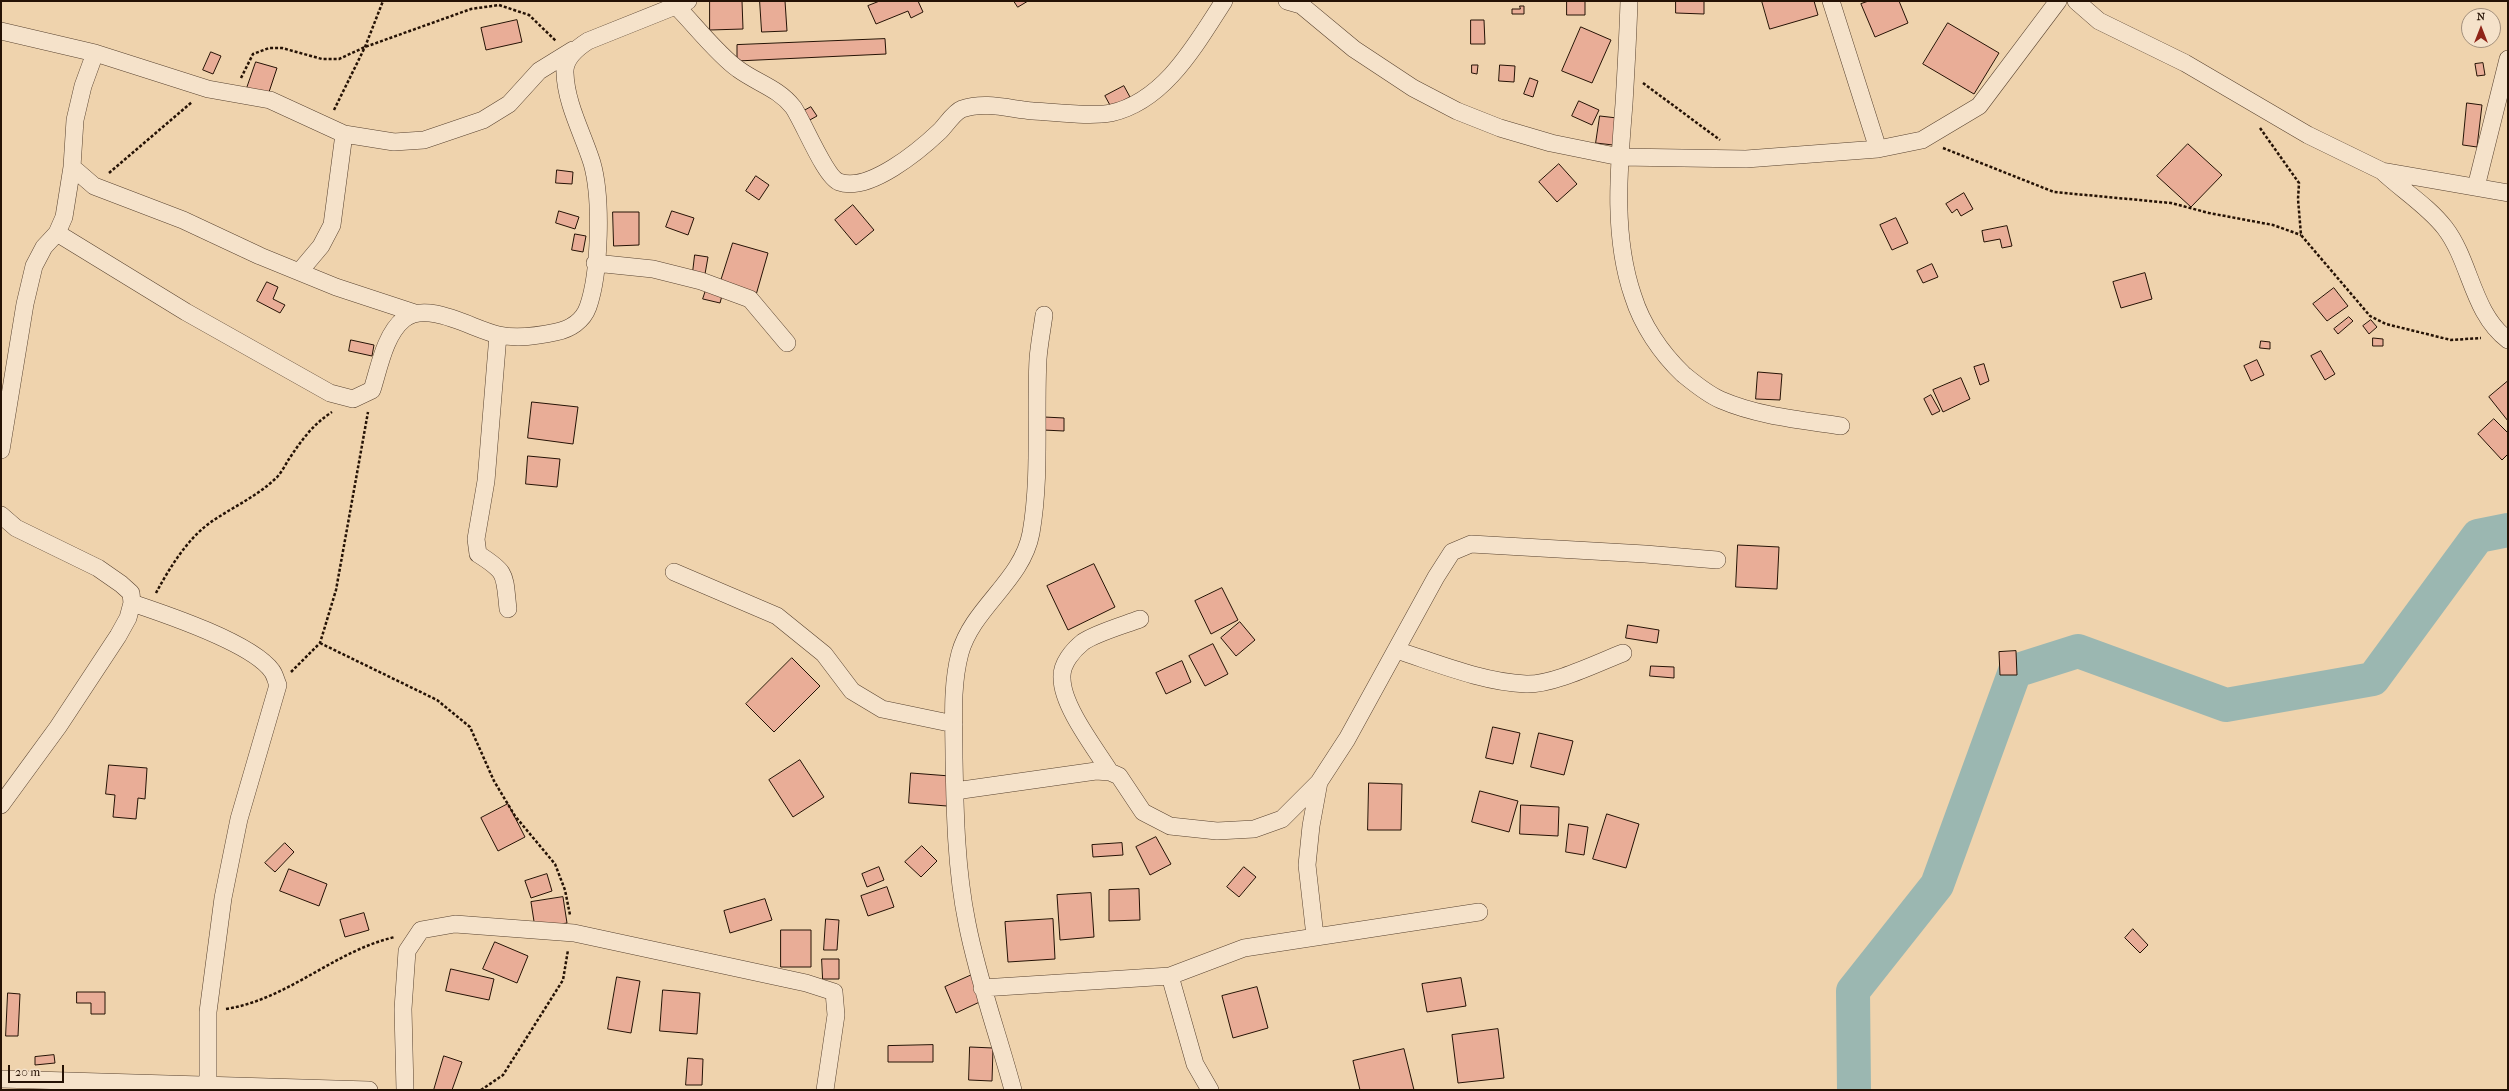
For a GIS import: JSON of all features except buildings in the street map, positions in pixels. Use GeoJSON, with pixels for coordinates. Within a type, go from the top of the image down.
{"type":"FeatureCollection","features":[{"type":"Feature","properties":{"kind":"street"},"geometry":{"type":"LineString","coordinates":[[1,31],[95,53],[208,89],[233,92],[270,100],[344,134],[394,142],[424,140],[483,120],[509,104],[539,72],[570,51],[588,41],[682,3],[738,69],[781,93],[794,108],[827,170],[836,182],[844,184],[859,182],[882,174],[918,152],[960,109],[982,105],[1061,112],[1110,113],[1136,104],[1172,75],[1224,1]]}},
{"type":"Feature","properties":{"kind":"street"},"geometry":{"type":"LineString","coordinates":[[1629,1],[1620,157],[1620,225],[1624,259],[1633,296],[1652,337],[1667,359],[1692,382],[1720,399],[1771,415],[1841,426]]}},
{"type":"Feature","properties":{"kind":"street"},"geometry":{"type":"LineString","coordinates":[[1831,1],[1878,148]]}},
{"type":"Feature","properties":{"kind":"street"},"geometry":{"type":"LineString","coordinates":[[1298,2],[1354,49],[1413,88],[1457,111],[1500,128],[1551,143],[1620,157],[1746,159],[1878,148],[1922,140],[1979,106],[2058,1]]}},
{"type":"Feature","properties":{"kind":"street"},"geometry":{"type":"LineString","coordinates":[[2076,1],[2099,21],[2185,63],[2308,135],[2382,171],[2430,212],[2446,229],[2481,306],[2506,338]]}},
{"type":"Feature","properties":{"kind":"street"},"geometry":{"type":"LineString","coordinates":[[72,167],[94,186],[183,220],[260,256],[300,271],[336,287],[415,313],[449,317],[498,335],[518,337],[569,328],[582,318],[588,308],[598,236],[597,193],[592,164],[567,90],[565,72],[570,51]]}},
{"type":"Feature","properties":{"kind":"street"},"geometry":{"type":"LineString","coordinates":[[1,450],[25,304],[34,266],[44,247],[57,233],[64,217],[72,167],[75,120],[83,86],[95,53]]}},
{"type":"Feature","properties":{"kind":"street"},"geometry":{"type":"LineString","coordinates":[[2476,187],[2505,91],[2508,59]]}},
{"type":"Feature","properties":{"kind":"street"},"geometry":{"type":"LineString","coordinates":[[300,271],[322,246],[332,225],[344,134]]}},
{"type":"Feature","properties":{"kind":"street"},"geometry":{"type":"LineString","coordinates":[[2382,171],[2508,193]]}},
{"type":"Feature","properties":{"kind":"street"},"geometry":{"type":"LineString","coordinates":[[57,233],[180,308],[330,393],[353,399],[372,390],[393,333],[404,319],[415,313]]}},
{"type":"Feature","properties":{"kind":"street"},"geometry":{"type":"LineString","coordinates":[[595,263],[660,271],[701,281],[750,299],[787,342]]}},
{"type":"Feature","properties":{"kind":"street"},"geometry":{"type":"LineString","coordinates":[[1013,1090],[982,988],[967,922],[958,858],[955,791],[954,681],[960,651],[972,624],[1018,567],[1031,534],[1036,474],[1038,359],[1044,315]]}},
{"type":"Feature","properties":{"kind":"street"},"geometry":{"type":"LineString","coordinates":[[498,335],[486,481],[476,539],[478,554],[500,569],[505,580],[508,609]]}},
{"type":"Feature","properties":{"kind":"street"},"geometry":{"type":"LineString","coordinates":[[1,514],[16,528],[98,568],[131,593],[140,606],[193,623],[255,656],[272,671],[278,685],[239,819],[223,898],[208,1012],[208,1085]]}},
{"type":"Feature","properties":{"kind":"street"},"geometry":{"type":"LineString","coordinates":[[955,791],[1096,771],[1110,772],[1119,776],[1143,812],[1170,826],[1217,831],[1254,829],[1282,819],[1319,782],[1346,739],[1436,577],[1452,552],[1471,544],[1645,554],[1717,560]]}},
{"type":"Feature","properties":{"kind":"street"},"geometry":{"type":"LineString","coordinates":[[674,572],[777,616],[824,654],[852,691],[882,708],[954,724]]}},
{"type":"Feature","properties":{"kind":"street"},"geometry":{"type":"LineString","coordinates":[[1,805],[58,727],[128,618],[140,606]]}},
{"type":"Feature","properties":{"kind":"street"},"geometry":{"type":"LineString","coordinates":[[1110,772],[1064,695],[1061,677],[1068,656],[1084,641],[1140,619]]}},
{"type":"Feature","properties":{"kind":"street"},"geometry":{"type":"LineString","coordinates":[[1396,650],[1484,677],[1528,684],[1562,676],[1623,653]]}},
{"type":"Feature","properties":{"kind":"street"},"geometry":{"type":"LineString","coordinates":[[1315,936],[1307,865],[1311,826],[1319,782]]}},
{"type":"Feature","properties":{"kind":"street"},"geometry":{"type":"LineString","coordinates":[[982,988],[1170,976],[1244,948],[1479,912]]}},
{"type":"Feature","properties":{"kind":"street"},"geometry":{"type":"LineString","coordinates":[[405,1090],[403,1009],[407,951],[421,930],[455,924],[572,934],[806,983],[834,992],[836,1015],[825,1090]]}},
{"type":"Feature","properties":{"kind":"street"},"geometry":{"type":"LineString","coordinates":[[1170,976],[1195,1064],[1210,1090]]}},
{"type":"Feature","properties":{"kind":"street"},"geometry":{"type":"LineString","coordinates":[[1,1079],[368,1090]]}},
{"type":"Feature","properties":{"kind":"path"},"geometry":{"type":"LineString","coordinates":[[327,127],[365,47],[383,1]]}},
{"type":"Feature","properties":{"kind":"path"},"geometry":{"type":"LineString","coordinates":[[233,92],[253,54],[269,48],[282,48],[322,59],[339,59],[365,47],[472,9],[499,5],[529,14],[570,51]]}},
{"type":"Feature","properties":{"kind":"path"},"geometry":{"type":"LineString","coordinates":[[1626,69],[1660,97],[1723,143]]}},
{"type":"Feature","properties":{"kind":"path"},"geometry":{"type":"LineString","coordinates":[[94,186],[208,89]]}},
{"type":"Feature","properties":{"kind":"path"},"geometry":{"type":"LineString","coordinates":[[2247,98],[2257,124],[2299,182],[2298,199],[2301,235]]}},
{"type":"Feature","properties":{"kind":"path"},"geometry":{"type":"LineString","coordinates":[[1922,140],[2054,192],[2172,203],[2209,213],[2273,225],[2301,235],[2370,316],[2386,324],[2451,340],[2506,338]]}},
{"type":"Feature","properties":{"kind":"path"},"geometry":{"type":"LineString","coordinates":[[278,685],[320,643],[336,590],[372,390]]}},
{"type":"Feature","properties":{"kind":"path"},"geometry":{"type":"LineString","coordinates":[[140,606],[192,539],[213,520],[245,503],[276,478],[304,437],[322,418],[353,399]]}},
{"type":"Feature","properties":{"kind":"path"},"geometry":{"type":"LineString","coordinates":[[320,643],[437,700],[470,727],[494,781],[515,816],[555,864],[565,890],[572,934],[563,980],[503,1075],[481,1090]]}},
{"type":"Feature","properties":{"kind":"path"},"geometry":{"type":"LineString","coordinates":[[208,1012],[234,1008],[273,995],[313,975],[344,954],[380,940],[421,930]]}},
{"type":"Feature","properties":{"kind":"waterway"},"geometry":{"type":"LineString","coordinates":[[1854,1090],[1853,991],[1937,885],[2015,671],[2078,651],[2226,705],[2373,679],[2478,536],[2508,530]]}}]}
